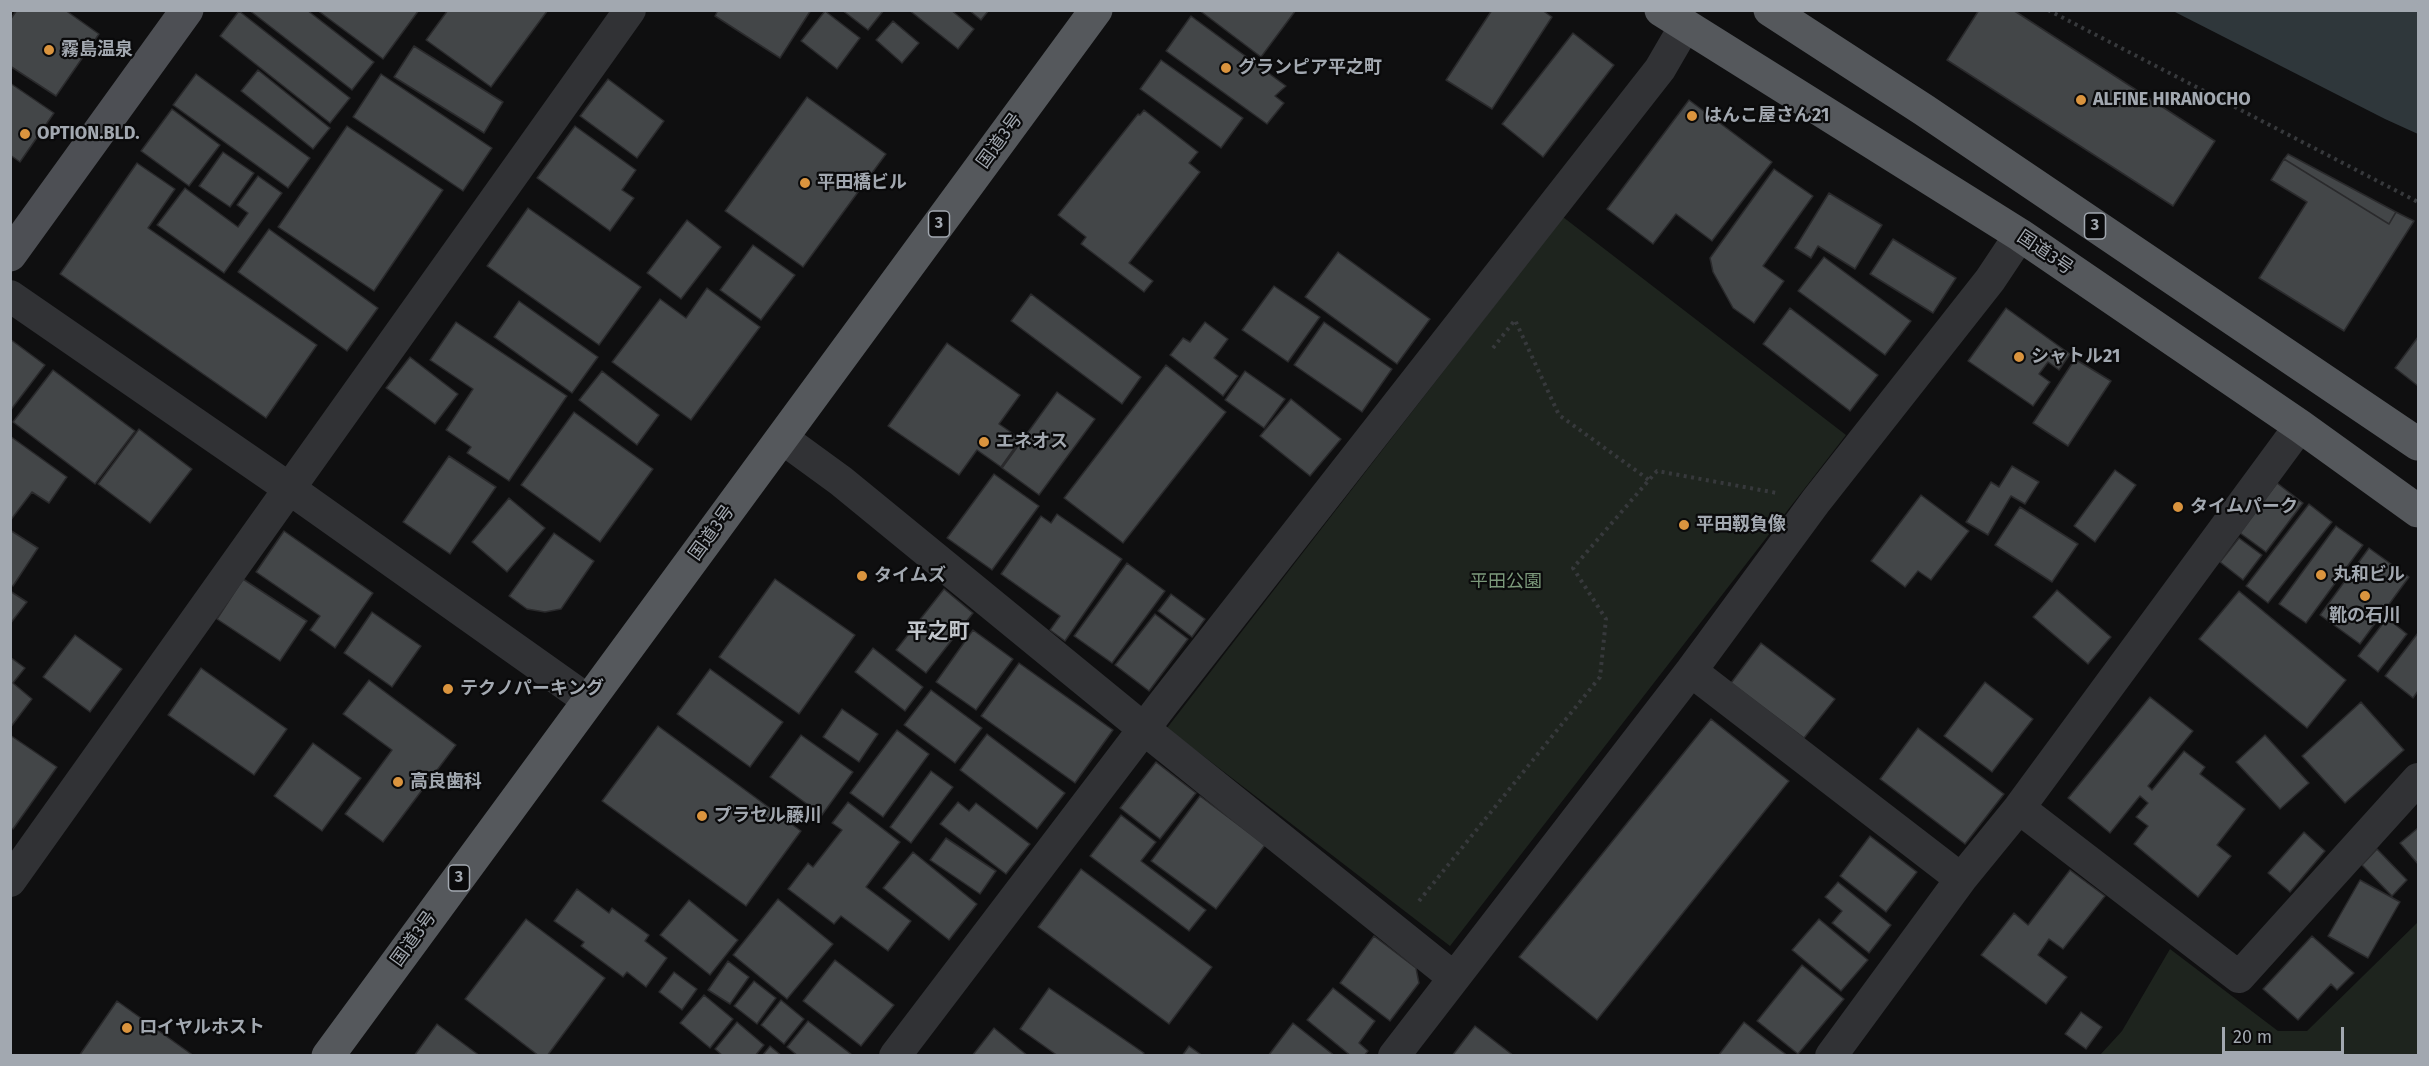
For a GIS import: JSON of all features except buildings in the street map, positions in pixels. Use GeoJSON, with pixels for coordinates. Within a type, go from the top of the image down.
{"type":"FeatureCollection","features":[{"type":"Feature","properties":{"kind":"highway","name":"国道3号"},"geometry":{"type":"LineString","coordinates":[[328,1056],[1096,10]]}},
{"type":"Feature","properties":{"kind":"highway","name":"3"},"geometry":{"type":"LineString","coordinates":[[1770,10],[1924,110],[2418,444]]}},
{"type":"Feature","properties":{"kind":"highway","name":"国道3号"},"geometry":{"type":"LineString","coordinates":[[1673,18],[2020,236],[2300,426],[2418,511]]}},
{"type":"Feature","properties":{"kind":"main road"},"geometry":{"type":"LineString","coordinates":[[10,255],[187,10]]}},
{"type":"Feature","properties":{"kind":"street"},"geometry":{"type":"LineString","coordinates":[[10,881],[630,10]]}},
{"type":"Feature","properties":{"kind":"street"},"geometry":{"type":"LineString","coordinates":[[895,1056],[1144,729],[1660,69],[1673,18]]}},
{"type":"Feature","properties":{"kind":"street"},"geometry":{"type":"LineString","coordinates":[[1394,1056],[1691,671],[1816,501],[1990,280],[2020,236]]}},
{"type":"Feature","properties":{"kind":"street"},"geometry":{"type":"LineString","coordinates":[[10,296],[290,489],[589,701]]}},
{"type":"Feature","properties":{"kind":"street"},"geometry":{"type":"LineString","coordinates":[[1831,1056],[1962,879],[2019,808],[2300,426]]}},
{"type":"Feature","properties":{"kind":"street"},"geometry":{"type":"LineString","coordinates":[[782,438],[841,481],[1144,729],[1453,977]]}},
{"type":"Feature","properties":{"kind":"street"},"geometry":{"type":"LineString","coordinates":[[1691,671],[1962,879]]}},
{"type":"Feature","properties":{"kind":"street"},"geometry":{"type":"LineString","coordinates":[[2019,808],[2239,977],[2418,779]]}},
{"type":"Feature","properties":{"kind":"path"},"geometry":{"type":"LineString","coordinates":[[2048,10],[2418,202]]}},
{"type":"Feature","properties":{"kind":"path"},"geometry":{"type":"LineString","coordinates":[[1485,357],[1515,320],[1559,415],[1649,480]]}},
{"type":"Feature","properties":{"kind":"path"},"geometry":{"type":"LineString","coordinates":[[1417,904],[1600,677],[1606,619],[1573,568],[1657,471],[1816,501]]}},
{"type":"Feature","properties":{"kind":"green space","name":"平田公園"},"geometry":{"type":"Polygon","coordinates":[[[1563,217],[1846,435],[1450,946],[1167,728],[1563,217]]]}},
{"type":"Feature","properties":{"kind":"green space"},"geometry":{"type":"Polygon","coordinates":[[[2418,922],[2418,1055],[2100,1055],[2122,1031],[2170,949],[2278,1031],[2307,1031],[2418,922]]]}},
{"type":"Feature","properties":{"kind":"shaded area"},"geometry":{"type":"Polygon","coordinates":[[[2173,11],[2418,11],[2418,134],[2385,119],[2173,11]]]}},
{"type":"Feature","properties":{"kind":"place","name":"霧島温泉"},"geometry":{"type":"Point","coordinates":[49,50]}},
{"type":"Feature","properties":{"kind":"place","name":"グランピア平之町"},"geometry":{"type":"Point","coordinates":[1226,68]}},
{"type":"Feature","properties":{"kind":"place","name":"ALFINE HIRANOCHO"},"geometry":{"type":"Point","coordinates":[2081,100]}},
{"type":"Feature","properties":{"kind":"place","name":"はんこ屋さん21"},"geometry":{"type":"Point","coordinates":[1692,116]}},
{"type":"Feature","properties":{"kind":"place","name":"OPTION.BLD."},"geometry":{"type":"Point","coordinates":[25,134]}},
{"type":"Feature","properties":{"kind":"place","name":"平田橋ビル"},"geometry":{"type":"Point","coordinates":[805,183]}},
{"type":"Feature","properties":{"kind":"place","name":"シャトル21"},"geometry":{"type":"Point","coordinates":[2019,357]}},
{"type":"Feature","properties":{"kind":"place","name":"エネオス"},"geometry":{"type":"Point","coordinates":[984,442]}},
{"type":"Feature","properties":{"kind":"place","name":"タイムパーク"},"geometry":{"type":"Point","coordinates":[2178,507]}},
{"type":"Feature","properties":{"kind":"place","name":"平田靱負像"},"geometry":{"type":"Point","coordinates":[1684,525]}},
{"type":"Feature","properties":{"kind":"place","name":"丸和ビル"},"geometry":{"type":"Point","coordinates":[2321,575]}},
{"type":"Feature","properties":{"kind":"place","name":"タイムズ"},"geometry":{"type":"Point","coordinates":[862,576]}},
{"type":"Feature","properties":{"kind":"place","name":"靴の石川"},"geometry":{"type":"Point","coordinates":[2365,596]}},
{"type":"Feature","properties":{"kind":"place","name":"テクノパーキング"},"geometry":{"type":"Point","coordinates":[448,689]}},
{"type":"Feature","properties":{"kind":"place","name":"高良歯科"},"geometry":{"type":"Point","coordinates":[398,782]}},
{"type":"Feature","properties":{"kind":"place","name":"プラセル藤川"},"geometry":{"type":"Point","coordinates":[702,816]}},
{"type":"Feature","properties":{"kind":"place","name":"ロイヤルホスト"},"geometry":{"type":"Point","coordinates":[127,1028]}},
{"type":"Feature","properties":{"kind":"district","name":"平之町"},"geometry":{"type":"Point","coordinates":[938,632]}}]}
